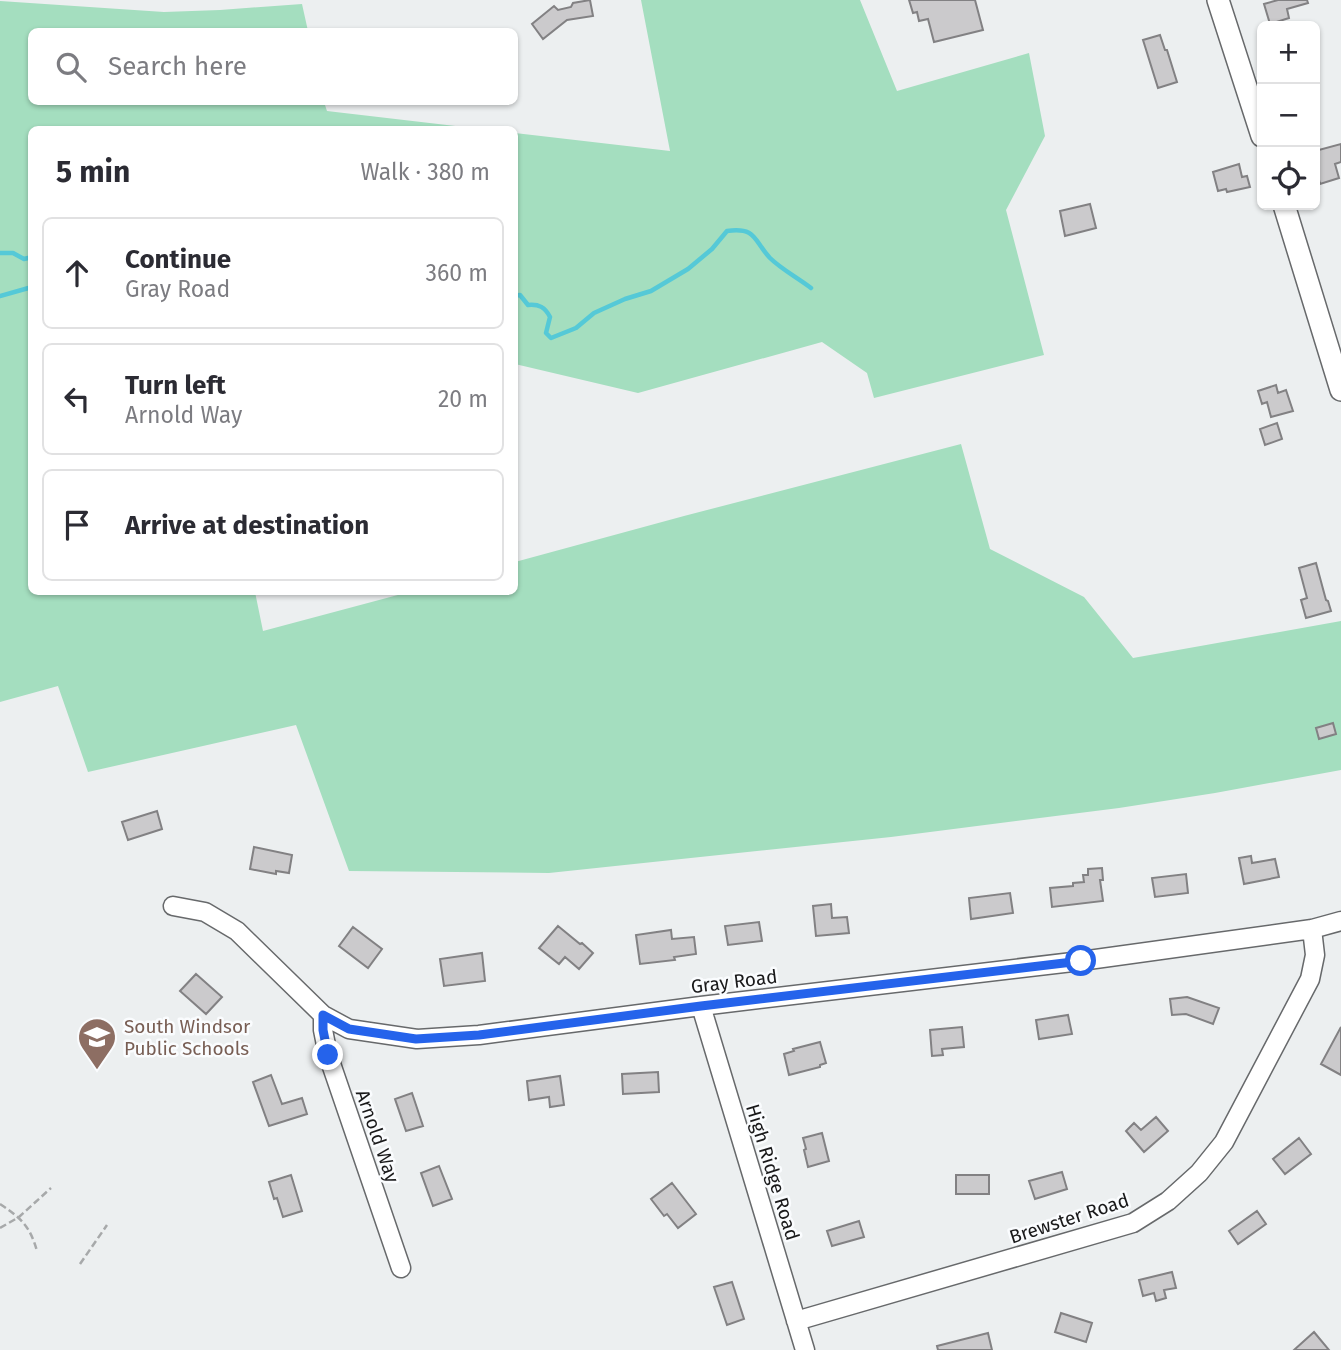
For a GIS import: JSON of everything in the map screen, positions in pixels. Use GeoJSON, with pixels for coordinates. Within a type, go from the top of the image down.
{"type":"FeatureCollection","features":[{"type":"Feature","properties":{"kind":"main road"},"geometry":{"type":"LineString","coordinates":[[1218,0],[1257,121]]}},
{"type":"Feature","properties":{"kind":"main road"},"geometry":{"type":"LineString","coordinates":[[1286,210],[1341,390]]}},
{"type":"Feature","properties":{"kind":"street","name":"Gray Road"},"geometry":{"type":"LineString","coordinates":[[173,906],[205,912],[237,930],[323,1015],[349,1029],[416,1039],[479,1035],[1081,961],[1312,929],[1341,921]]}},
{"type":"Feature","properties":{"kind":"street","name":"Brewster Road"},"geometry":{"type":"LineString","coordinates":[[796,1321],[1133,1223],[1168,1201],[1199,1173],[1224,1142],[1286,1026],[1310,979],[1315,955],[1312,929]]}},
{"type":"Feature","properties":{"kind":"street","name":"High Ridge Road"},"geometry":{"type":"LineString","coordinates":[[701,1006],[805,1350]]}},
{"type":"Feature","properties":{"kind":"street","name":"Arnold Way"},"geometry":{"type":"LineString","coordinates":[[323,1015],[328,1055],[401,1268]]}},
{"type":"Feature","properties":{"kind":"path"},"geometry":{"type":"LineString","coordinates":[[0,1228],[19,1217],[51,1188]]}},
{"type":"Feature","properties":{"kind":"path"},"geometry":{"type":"LineString","coordinates":[[0,1204],[25,1224],[34,1239],[37,1251]]}},
{"type":"Feature","properties":{"kind":"path"},"geometry":{"type":"LineString","coordinates":[[80,1264],[107,1225]]}},
{"type":"Feature","properties":{"kind":"green space"},"geometry":{"type":"Polygon","coordinates":[[[641,0],[860,0],[897,91],[1029,53],[1045,136],[1006,210],[1044,355],[874,398],[867,373],[822,342],[638,393],[518,365],[518,133],[670,151],[641,0]]]}},
{"type":"Feature","properties":{"kind":"green space"},"geometry":{"type":"Polygon","coordinates":[[[0,1],[164,12],[302,4],[307,28],[28,28],[28,105],[325,105],[327,111],[455,126],[28,126],[28,595],[256,595],[263,631],[398,595],[518,595],[518,561],[961,444],[990,549],[1084,597],[1133,658],[1341,621],[1341,770],[1119,808],[891,837],[549,873],[349,871],[296,725],[88,772],[58,686],[0,702],[0,1]]]}},
{"type":"Feature","properties":{"kind":"building"},"geometry":{"type":"Polygon","coordinates":[[[590,0],[593,16],[567,20],[543,39],[532,24],[554,6],[558,10],[571,7],[573,3],[590,0]]]}},
{"type":"Feature","properties":{"kind":"building"},"geometry":{"type":"Polygon","coordinates":[[[909,0],[975,0],[983,30],[934,42],[928,19],[919,21],[909,0]]]}},
{"type":"Feature","properties":{"kind":"building"},"geometry":{"type":"Polygon","coordinates":[[[1278,0],[1307,0],[1308,3],[1287,9],[1289,18],[1280,21],[1269,21],[1264,4],[1278,0]]]}},
{"type":"Feature","properties":{"kind":"building"},"geometry":{"type":"Polygon","coordinates":[[[1160,35],[1177,82],[1158,88],[1143,40],[1160,35]]]}},
{"type":"Feature","properties":{"kind":"building"},"geometry":{"type":"Polygon","coordinates":[[[1341,144],[1341,162],[1335,164],[1339,178],[1320,184],[1320,150],[1341,144]]]}},
{"type":"Feature","properties":{"kind":"building"},"geometry":{"type":"Polygon","coordinates":[[[1239,164],[1242,177],[1247,176],[1250,187],[1227,192],[1226,189],[1218,191],[1213,172],[1239,164]]]}},
{"type":"Feature","properties":{"kind":"building"},"geometry":{"type":"Polygon","coordinates":[[[1090,204],[1096,228],[1065,236],[1060,211],[1090,204]]]}},
{"type":"Feature","properties":{"kind":"building"},"geometry":{"type":"Polygon","coordinates":[[[1276,385],[1278,393],[1286,390],[1293,411],[1271,417],[1267,402],[1262,404],[1258,391],[1276,385]]]}},
{"type":"Feature","properties":{"kind":"building"},"geometry":{"type":"Polygon","coordinates":[[[1277,423],[1282,439],[1265,445],[1260,429],[1277,423]]]}},
{"type":"Feature","properties":{"kind":"building"},"geometry":{"type":"Polygon","coordinates":[[[1316,563],[1331,611],[1306,618],[1301,600],[1307,598],[1299,568],[1316,563]]]}},
{"type":"Feature","properties":{"kind":"building"},"geometry":{"type":"Polygon","coordinates":[[[1333,723],[1336,734],[1319,739],[1316,728],[1333,723]]]}},
{"type":"Feature","properties":{"kind":"building"},"geometry":{"type":"Polygon","coordinates":[[[157,811],[162,829],[128,840],[122,822],[157,811]]]}},
{"type":"Feature","properties":{"kind":"building"},"geometry":{"type":"Polygon","coordinates":[[[254,847],[292,855],[289,873],[276,871],[276,874],[250,869],[254,847]]]}},
{"type":"Feature","properties":{"kind":"building"},"geometry":{"type":"Polygon","coordinates":[[[1251,856],[1252,863],[1275,859],[1279,877],[1244,884],[1239,858],[1251,856]]]}},
{"type":"Feature","properties":{"kind":"building"},"geometry":{"type":"Polygon","coordinates":[[[1102,868],[1103,880],[1100,880],[1103,901],[1052,907],[1050,888],[1084,882],[1083,875],[1088,875],[1088,869],[1102,868]]]}},
{"type":"Feature","properties":{"kind":"building"},"geometry":{"type":"Polygon","coordinates":[[[1186,874],[1188,893],[1155,897],[1152,878],[1186,874]]]}},
{"type":"Feature","properties":{"kind":"building"},"geometry":{"type":"Polygon","coordinates":[[[1010,893],[1013,913],[971,919],[969,898],[1010,893]]]}},
{"type":"Feature","properties":{"kind":"building"},"geometry":{"type":"Polygon","coordinates":[[[831,904],[832,918],[847,917],[849,933],[816,936],[813,906],[831,904]]]}},
{"type":"Feature","properties":{"kind":"building"},"geometry":{"type":"Polygon","coordinates":[[[759,922],[762,941],[728,945],[725,926],[759,922]]]}},
{"type":"Feature","properties":{"kind":"building"},"geometry":{"type":"Polygon","coordinates":[[[558,926],[593,953],[579,969],[565,957],[559,964],[539,948],[558,926]]]}},
{"type":"Feature","properties":{"kind":"building"},"geometry":{"type":"Polygon","coordinates":[[[353,927],[382,949],[368,968],[339,946],[353,927]]]}},
{"type":"Feature","properties":{"kind":"building"},"geometry":{"type":"Polygon","coordinates":[[[671,930],[672,939],[694,937],[696,954],[674,957],[675,960],[640,964],[636,935],[671,930]]]}},
{"type":"Feature","properties":{"kind":"building"},"geometry":{"type":"Polygon","coordinates":[[[482,953],[485,981],[444,986],[440,959],[482,953]]]}},
{"type":"Feature","properties":{"kind":"building"},"geometry":{"type":"Polygon","coordinates":[[[196,974],[222,997],[206,1014],[180,991],[196,974]]]}},
{"type":"Feature","properties":{"kind":"building"},"geometry":{"type":"Polygon","coordinates":[[[1187,997],[1219,1008],[1213,1024],[1186,1014],[1172,1015],[1170,999],[1187,997]]]}},
{"type":"Feature","properties":{"kind":"building"},"geometry":{"type":"Polygon","coordinates":[[[1068,1015],[1072,1034],[1039,1039],[1036,1020],[1068,1015]]]}},
{"type":"Feature","properties":{"kind":"building"},"geometry":{"type":"Polygon","coordinates":[[[962,1027],[964,1047],[942,1049],[943,1055],[932,1056],[930,1030],[962,1027]]]}},
{"type":"Feature","properties":{"kind":"building"},"geometry":{"type":"Polygon","coordinates":[[[1341,1027],[1341,1075],[1321,1064],[1341,1027]]]}},
{"type":"Feature","properties":{"kind":"building"},"geometry":{"type":"Polygon","coordinates":[[[820,1042],[826,1063],[789,1075],[784,1054],[820,1042]]]}},
{"type":"Feature","properties":{"kind":"building"},"geometry":{"type":"Polygon","coordinates":[[[658,1072],[659,1092],[623,1094],[622,1074],[658,1072]]]}},
{"type":"Feature","properties":{"kind":"building"},"geometry":{"type":"Polygon","coordinates":[[[271,1075],[282,1104],[302,1098],[307,1114],[269,1126],[253,1082],[271,1075]]]}},
{"type":"Feature","properties":{"kind":"building"},"geometry":{"type":"Polygon","coordinates":[[[560,1076],[564,1105],[550,1107],[549,1097],[529,1100],[527,1081],[560,1076]]]}},
{"type":"Feature","properties":{"kind":"building"},"geometry":{"type":"Polygon","coordinates":[[[412,1093],[423,1126],[406,1131],[395,1099],[412,1093]]]}},
{"type":"Feature","properties":{"kind":"building"},"geometry":{"type":"Polygon","coordinates":[[[1156,1117],[1168,1131],[1144,1152],[1126,1131],[1134,1123],[1141,1130],[1156,1117]]]}},
{"type":"Feature","properties":{"kind":"building"},"geometry":{"type":"Polygon","coordinates":[[[822,1133],[829,1161],[808,1167],[803,1138],[822,1133]]]}},
{"type":"Feature","properties":{"kind":"building"},"geometry":{"type":"Polygon","coordinates":[[[1299,1138],[1311,1154],[1285,1174],[1273,1159],[1299,1138]]]}},
{"type":"Feature","properties":{"kind":"building"},"geometry":{"type":"Polygon","coordinates":[[[439,1166],[452,1199],[433,1206],[421,1173],[439,1166]]]}},
{"type":"Feature","properties":{"kind":"building"},"geometry":{"type":"Polygon","coordinates":[[[1062,1172],[1067,1189],[1035,1199],[1029,1181],[1062,1172]]]}},
{"type":"Feature","properties":{"kind":"building"},"geometry":{"type":"Polygon","coordinates":[[[291,1175],[302,1211],[283,1217],[269,1182],[291,1175]]]}},
{"type":"Feature","properties":{"kind":"building"},"geometry":{"type":"Polygon","coordinates":[[[956,1175],[989,1175],[989,1194],[956,1194],[956,1175]]]}},
{"type":"Feature","properties":{"kind":"building"},"geometry":{"type":"Polygon","coordinates":[[[672,1183],[696,1214],[678,1228],[651,1199],[672,1183]]]}},
{"type":"Feature","properties":{"kind":"building"},"geometry":{"type":"Polygon","coordinates":[[[1257,1211],[1266,1224],[1238,1244],[1229,1231],[1257,1211]]]}},
{"type":"Feature","properties":{"kind":"building"},"geometry":{"type":"Polygon","coordinates":[[[859,1221],[864,1237],[832,1246],[827,1231],[859,1221]]]}},
{"type":"Feature","properties":{"kind":"building"},"geometry":{"type":"Polygon","coordinates":[[[1172,1272],[1176,1288],[1164,1290],[1166,1298],[1156,1301],[1154,1293],[1143,1296],[1139,1280],[1172,1272]]]}},
{"type":"Feature","properties":{"kind":"building"},"geometry":{"type":"Polygon","coordinates":[[[732,1282],[744,1319],[727,1325],[714,1287],[732,1282]]]}},
{"type":"Feature","properties":{"kind":"building"},"geometry":{"type":"Polygon","coordinates":[[[1061,1313],[1092,1323],[1086,1342],[1055,1332],[1061,1313]]]}},
{"type":"Feature","properties":{"kind":"building"},"geometry":{"type":"Polygon","coordinates":[[[1314,1332],[1329,1350],[1294,1350],[1314,1332]]]}},
{"type":"Feature","properties":{"kind":"building"},"geometry":{"type":"Polygon","coordinates":[[[988,1333],[992,1350],[938,1350],[937,1346],[988,1333]]]}},
{"type":"Feature","properties":{"kind":"waterway"},"geometry":{"type":"LineString","coordinates":[[518,295],[528,305],[538,306],[546,311],[550,317],[546,333],[551,338],[576,328],[594,313],[651,291],[688,269],[712,249],[727,231],[737,230],[753,236],[774,262],[811,288]]}},
{"type":"Feature","properties":{"kind":"waterway"},"geometry":{"type":"LineString","coordinates":[[0,253],[13,253],[24,259],[28,258]]}},
{"type":"Feature","properties":{"kind":"waterway"},"geometry":{"type":"LineString","coordinates":[[0,296],[28,288]]}},
{"type":"Feature","properties":{"kind":"place","name":"South Windsor Public Schools"},"geometry":{"type":"Point","coordinates":[97,1071]}},
{"type":"Feature","properties":{"kind":"route"},"geometry":{"type":"LineString","coordinates":[[328,1055],[324,1041],[323,1015],[349,1029],[416,1039],[479,1035],[1081,961]]}}]}
